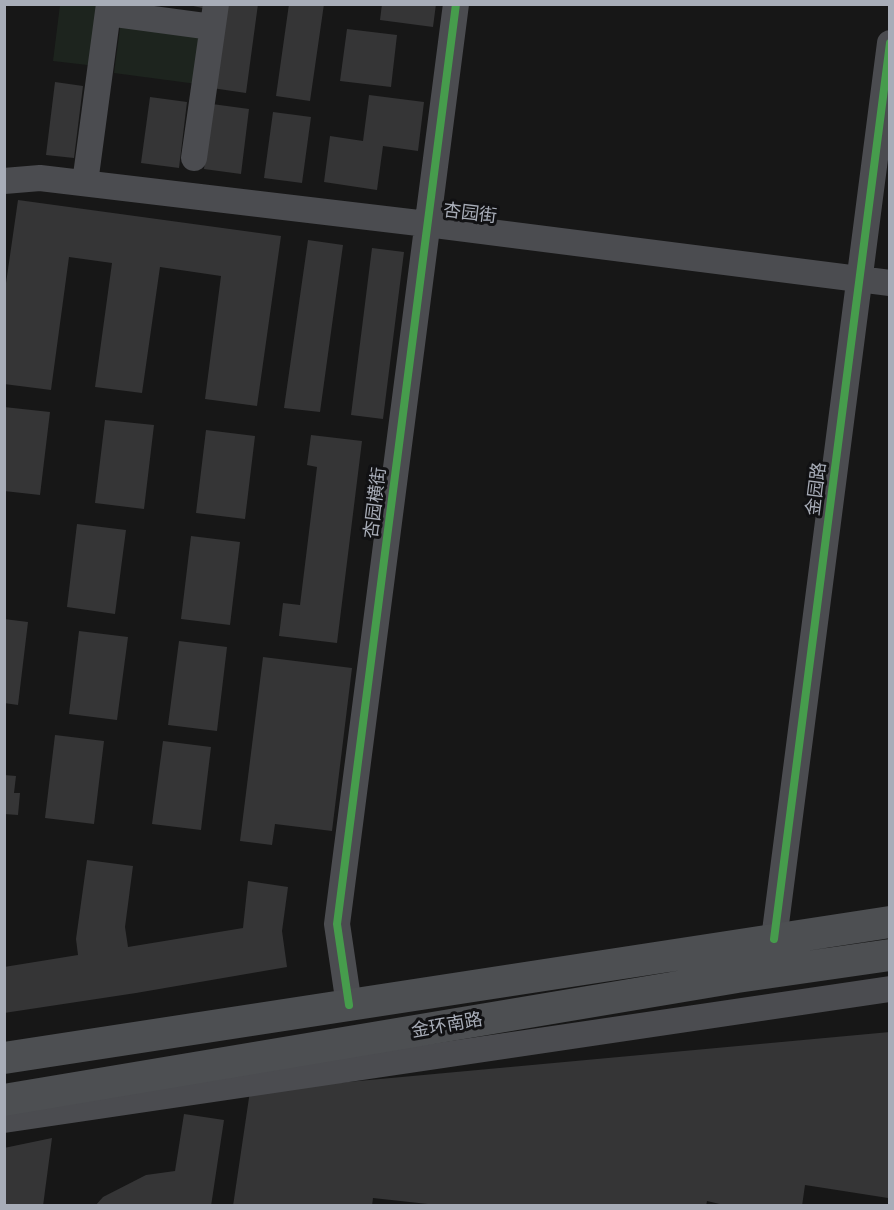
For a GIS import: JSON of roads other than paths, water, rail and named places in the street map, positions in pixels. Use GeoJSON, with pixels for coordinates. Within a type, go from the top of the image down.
{"type":"FeatureCollection","features":[{"type":"Feature","properties":{"kind":"main road","name":"金环南路"},"geometry":{"type":"LineString","coordinates":[[4,1058],[890,922]]}},
{"type":"Feature","properties":{"kind":"main road","name":"金环南路"},"geometry":{"type":"LineString","coordinates":[[4,1100],[737,977],[890,955]]}},
{"type":"Feature","properties":{"kind":"street","name":"杏园横街"},"geometry":{"type":"LineString","coordinates":[[349,1005],[337,924],[456,4]]}},
{"type":"Feature","properties":{"kind":"street"},"geometry":{"type":"LineString","coordinates":[[85,183],[109,9],[214,16],[194,158]]}},
{"type":"Feature","properties":{"kind":"street","name":"金园路"},"geometry":{"type":"LineString","coordinates":[[774,939],[890,43]]}},
{"type":"Feature","properties":{"kind":"street","name":"杏园街"},"geometry":{"type":"LineString","coordinates":[[4,182],[40,178],[85,183],[890,283]]}},
{"type":"Feature","properties":{"kind":"street"},"geometry":{"type":"LineString","coordinates":[[4,1120],[890,989]]}}]}
